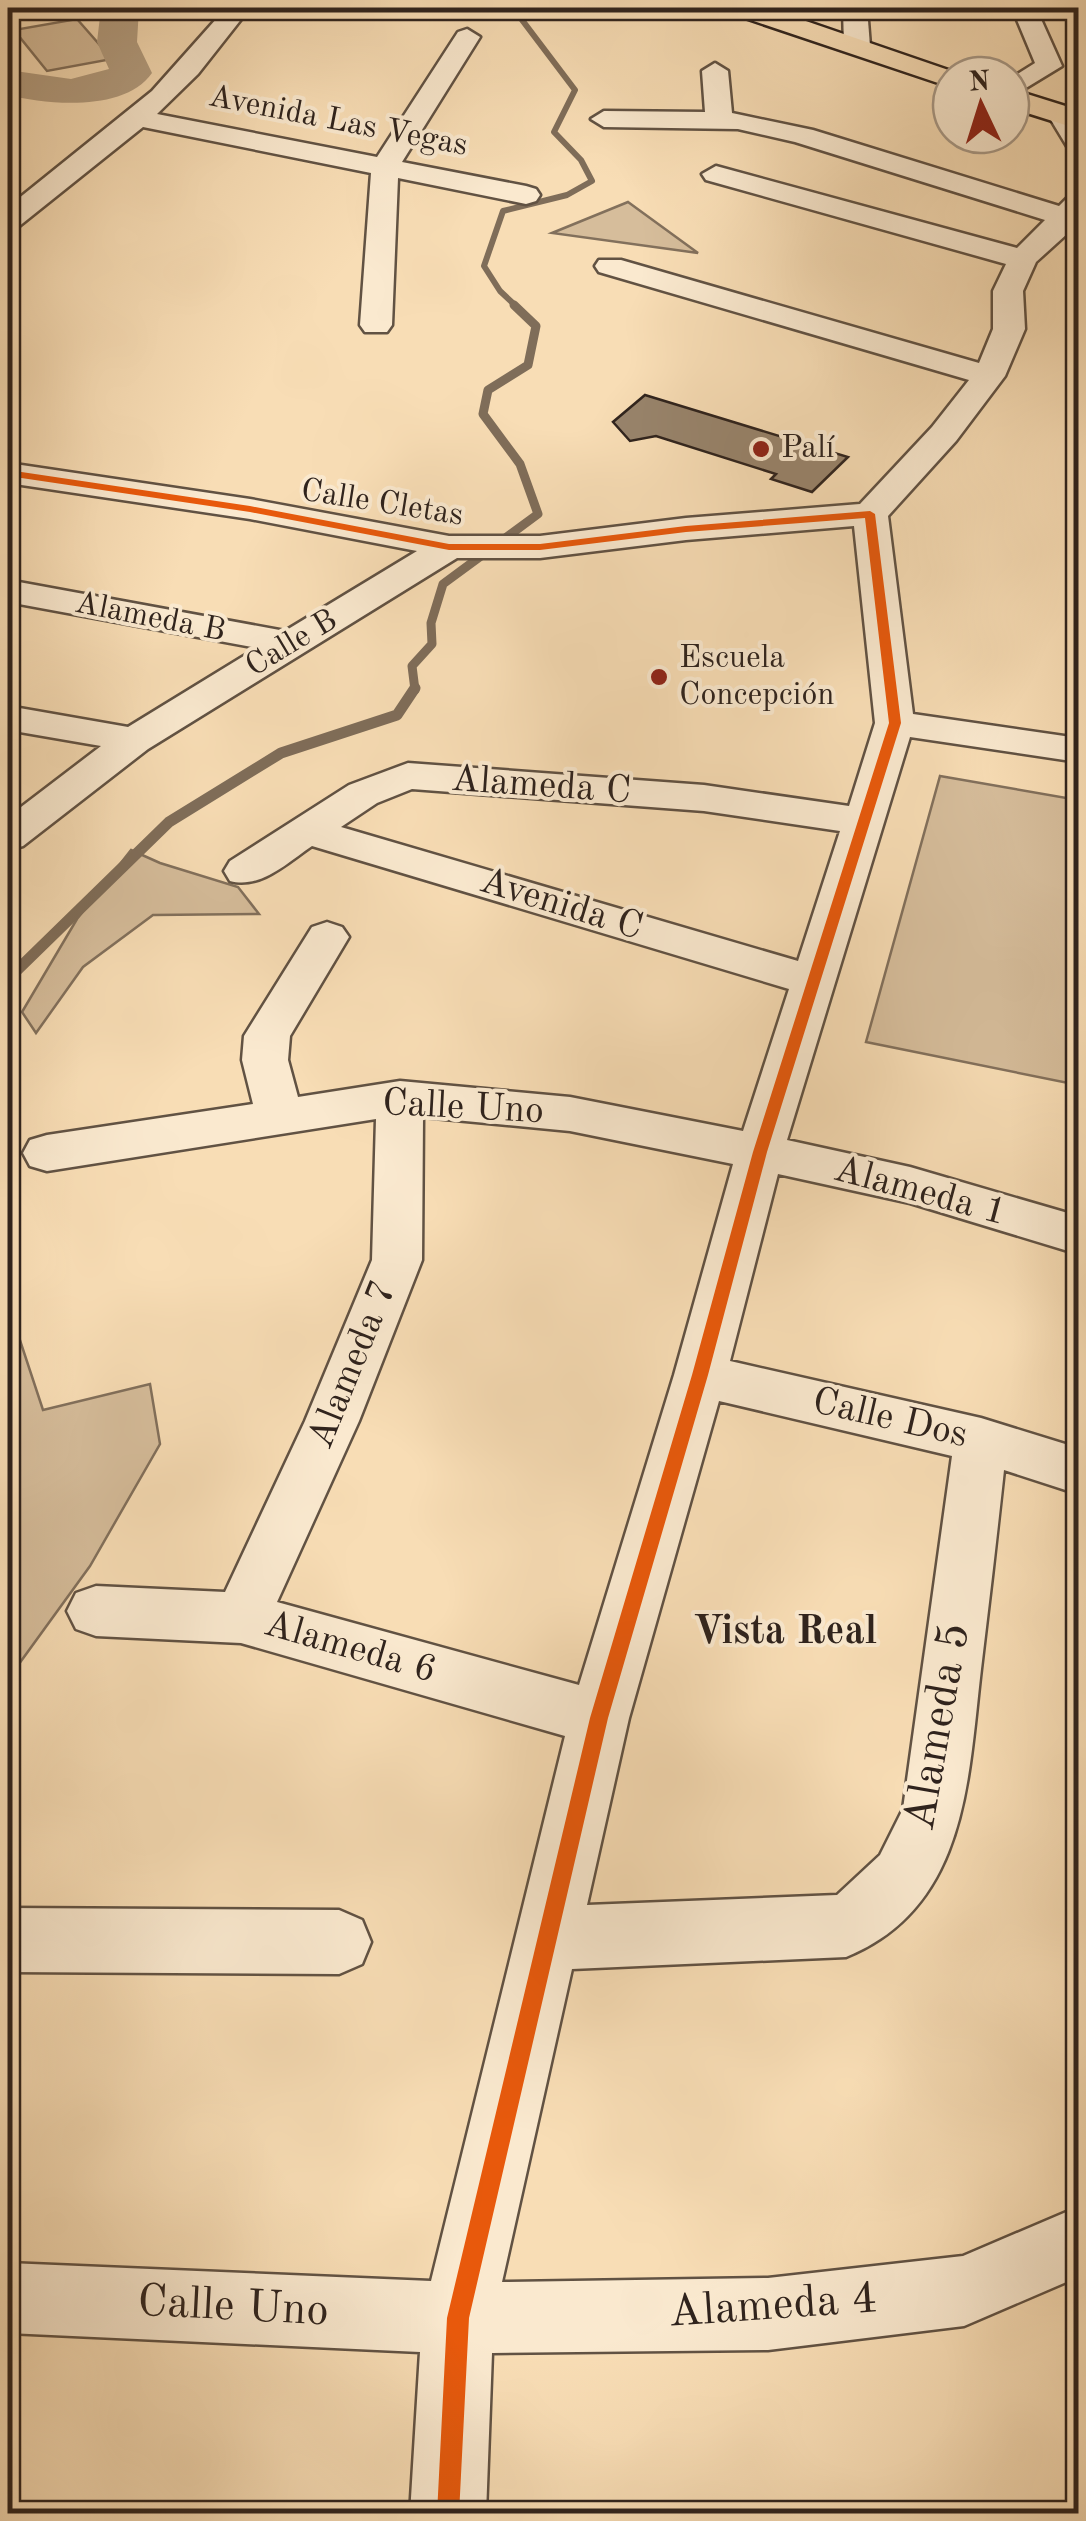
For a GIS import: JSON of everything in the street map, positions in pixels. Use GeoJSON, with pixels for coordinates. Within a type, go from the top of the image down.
{"type":"FeatureCollection","features":[{"type":"Feature","properties":{"kind":"main road"},"geometry":{"type":"LineString","coordinates":[[744,8],[931,71]]}},
{"type":"Feature","properties":{"kind":"main road"},"geometry":{"type":"LineString","coordinates":[[1031,104],[1070,117]]}},
{"type":"Feature","properties":{"kind":"street"},"geometry":{"type":"LineString","coordinates":[[8,9],[59,8]]}},
{"type":"Feature","properties":{"kind":"street"},"geometry":{"type":"LineString","coordinates":[[12,212],[137,118],[210,47],[238,8]]}},
{"type":"Feature","properties":{"kind":"street"},"geometry":{"type":"LineString","coordinates":[[855,8],[856,46]]}},
{"type":"Feature","properties":{"kind":"street"},"geometry":{"type":"LineString","coordinates":[[1024,8],[1049,66],[1031,77]]}},
{"type":"Feature","properties":{"kind":"street"},"geometry":{"type":"LineString","coordinates":[[376,326],[386,167],[467,37]]}},
{"type":"Feature","properties":{"kind":"street"},"geometry":{"type":"LineString","coordinates":[[714,71],[719,120]]}},
{"type":"Feature","properties":{"kind":"street"},"geometry":{"type":"LineString","coordinates":[[1070,117],[1078,142]]}},
{"type":"Feature","properties":{"kind":"street","name":"Avenida Las Vegas"},"geometry":{"type":"LineString","coordinates":[[137,118],[526,195]]}},
{"type":"Feature","properties":{"kind":"street"},"geometry":{"type":"LineString","coordinates":[[604,119],[719,120],[803,136],[1073,210]]}},
{"type":"Feature","properties":{"kind":"street"},"geometry":{"type":"LineString","coordinates":[[716,174],[1023,259]]}},
{"type":"Feature","properties":{"kind":"street"},"geometry":{"type":"LineString","coordinates":[[448,2514],[458,2318],[599,1718],[700,1375],[760,1152],[894,723],[870,514],[944,434],[990,376],[1008,328],[1008,291],[1023,259],[1073,210]]}},
{"type":"Feature","properties":{"kind":"street"},"geometry":{"type":"LineString","coordinates":[[772,219],[807,220],[870,236],[944,267]]}},
{"type":"Feature","properties":{"kind":"street"},"geometry":{"type":"LineString","coordinates":[[610,266],[990,376]]}},
{"type":"Feature","properties":{"kind":"street"},"geometry":{"type":"LineString","coordinates":[[976,279],[1008,291]]}},
{"type":"Feature","properties":{"kind":"street"},"geometry":{"type":"LineString","coordinates":[[769,339],[894,381]]}},
{"type":"Feature","properties":{"kind":"street"},"geometry":{"type":"LineString","coordinates":[[930,393],[965,405]]}},
{"type":"Feature","properties":{"kind":"street","name":"Calle Cletas"},"geometry":{"type":"LineString","coordinates":[[8,472],[250,509],[449,547],[540,547],[686,528],[870,514]]}},
{"type":"Feature","properties":{"kind":"street","name":"Calle B"},"geometry":{"type":"LineString","coordinates":[[8,836],[134,740],[449,547]]}},
{"type":"Feature","properties":{"kind":"street","name":"Alameda B"},"geometry":{"type":"LineString","coordinates":[[8,591],[294,644]]}},
{"type":"Feature","properties":{"kind":"street"},"geometry":{"type":"LineString","coordinates":[[8,718],[134,740]]}},
{"type":"Feature","properties":{"kind":"street"},"geometry":{"type":"LineString","coordinates":[[894,723],[1078,750]]}},
{"type":"Feature","properties":{"kind":"street","name":"Alameda C"},"geometry":{"type":"LineString","coordinates":[[246,871],[363,794],[408,776],[704,798],[863,821]]}},
{"type":"Feature","properties":{"kind":"street","name":"Avenida C"},"geometry":{"type":"LineString","coordinates":[[307,831],[815,980]]}},
{"type":"Feature","properties":{"kind":"street"},"geometry":{"type":"LineString","coordinates":[[278,1116],[265,1060],[266,1036],[327,937]]}},
{"type":"Feature","properties":{"kind":"street","name":"Calle Uno"},"geometry":{"type":"LineString","coordinates":[[47,1153],[400,1098],[570,1114],[760,1152]]}},
{"type":"Feature","properties":{"kind":"street","name":"Alameda 7"},"geometry":{"type":"LineString","coordinates":[[241,1618],[332,1421],[397,1260],[400,1098]]}},
{"type":"Feature","properties":{"kind":"street","name":"Alameda 1"},"geometry":{"type":"LineString","coordinates":[[760,1152],[910,1185],[1078,1236]]}},
{"type":"Feature","properties":{"kind":"street","name":"Calle Dos"},"geometry":{"type":"LineString","coordinates":[[700,1375],[982,1440],[1078,1470]]}},
{"type":"Feature","properties":{"kind":"street","name":"Alameda 5"},"geometry":{"type":"LineString","coordinates":[[550,1938],[846,1926],[880,1906],[915,1858],[934,1809],[982,1440]]}},
{"type":"Feature","properties":{"kind":"street","name":"Alameda 6"},"geometry":{"type":"LineString","coordinates":[[96,1611],[241,1618],[599,1718]]}},
{"type":"Feature","properties":{"kind":"street"},"geometry":{"type":"LineString","coordinates":[[8,1940],[339,1942]]}},
{"type":"Feature","properties":{"kind":"street","name":"Alameda 4"},"geometry":{"type":"LineString","coordinates":[[458,2318],[768,2314],[964,2291],[1078,2242]]}},
{"type":"Feature","properties":{"kind":"street","name":"Calle Uno"},"geometry":{"type":"LineString","coordinates":[[8,2298],[458,2318]]}},
{"type":"Feature","properties":{"kind":"shaded area"},"geometry":{"type":"Polygon","coordinates":[[[77,19],[112,59],[47,71],[14,30],[77,19]]]}},
{"type":"Feature","properties":{"kind":"shaded area"},"geometry":{"type":"Polygon","coordinates":[[[628,202],[698,253],[552,233],[628,202]]]}},
{"type":"Feature","properties":{"kind":"shaded area"},"geometry":{"type":"Polygon","coordinates":[[[940,776],[1078,800],[1078,1085],[866,1042],[940,776]]]}},
{"type":"Feature","properties":{"kind":"shaded area"},"geometry":{"type":"Polygon","coordinates":[[[131,850],[238,887],[259,914],[153,915],[83,967],[36,1033],[22,1012],[77,919],[131,850]]]}},
{"type":"Feature","properties":{"kind":"shaded area"},"geometry":{"type":"Polygon","coordinates":[[[8,1304],[43,1410],[150,1384],[160,1444],[90,1566],[16,1668],[8,1669],[8,1304]]]}},
{"type":"Feature","properties":{"kind":"building","name":"Palí"},"geometry":{"type":"Polygon","coordinates":[[[645,395],[848,457],[812,492],[771,479],[776,474],[656,436],[630,441],[613,422],[645,395]]]}},
{"type":"Feature","properties":{"kind":"waterway"},"geometry":{"type":"LineString","coordinates":[[8,82],[39,90],[71,92],[103,86],[132,73],[117,42],[120,8]]}},
{"type":"Feature","properties":{"kind":"waterway"},"geometry":{"type":"LineString","coordinates":[[513,8],[575,90],[554,132],[581,160],[592,181],[567,195],[503,211],[484,266],[500,291],[517,307]]}},
{"type":"Feature","properties":{"kind":"waterway"},"geometry":{"type":"LineString","coordinates":[[415,688],[412,666],[432,644],[431,623],[443,584],[538,514],[520,464],[483,414],[488,390],[528,365],[536,326],[514,305]]}},
{"type":"Feature","properties":{"kind":"waterway"},"geometry":{"type":"LineString","coordinates":[[8,979],[169,822],[281,753],[397,715],[415,688]]}},
{"type":"Feature","properties":{"kind":"waterway"},"geometry":{"type":"LineString","coordinates":[[8,1428],[13,1460],[8,1469]]}},
{"type":"Feature","properties":{"kind":"cycle path"},"geometry":{"type":"LineString","coordinates":[[8,473],[250,509],[449,547],[540,547],[686,529],[870,514],[895,723],[760,1152],[700,1375],[599,1718],[458,2318],[448,2514]]}},
{"type":"Feature","properties":{"kind":"place","name":"Palí"},"geometry":{"type":"Point","coordinates":[761,449]}},
{"type":"Feature","properties":{"kind":"place","name":"Escuela Concepción"},"geometry":{"type":"Point","coordinates":[659,677]}},
{"type":"Feature","properties":{"kind":"district","name":"Vista Real"},"geometry":{"type":"Point","coordinates":[785,1633]}}]}
